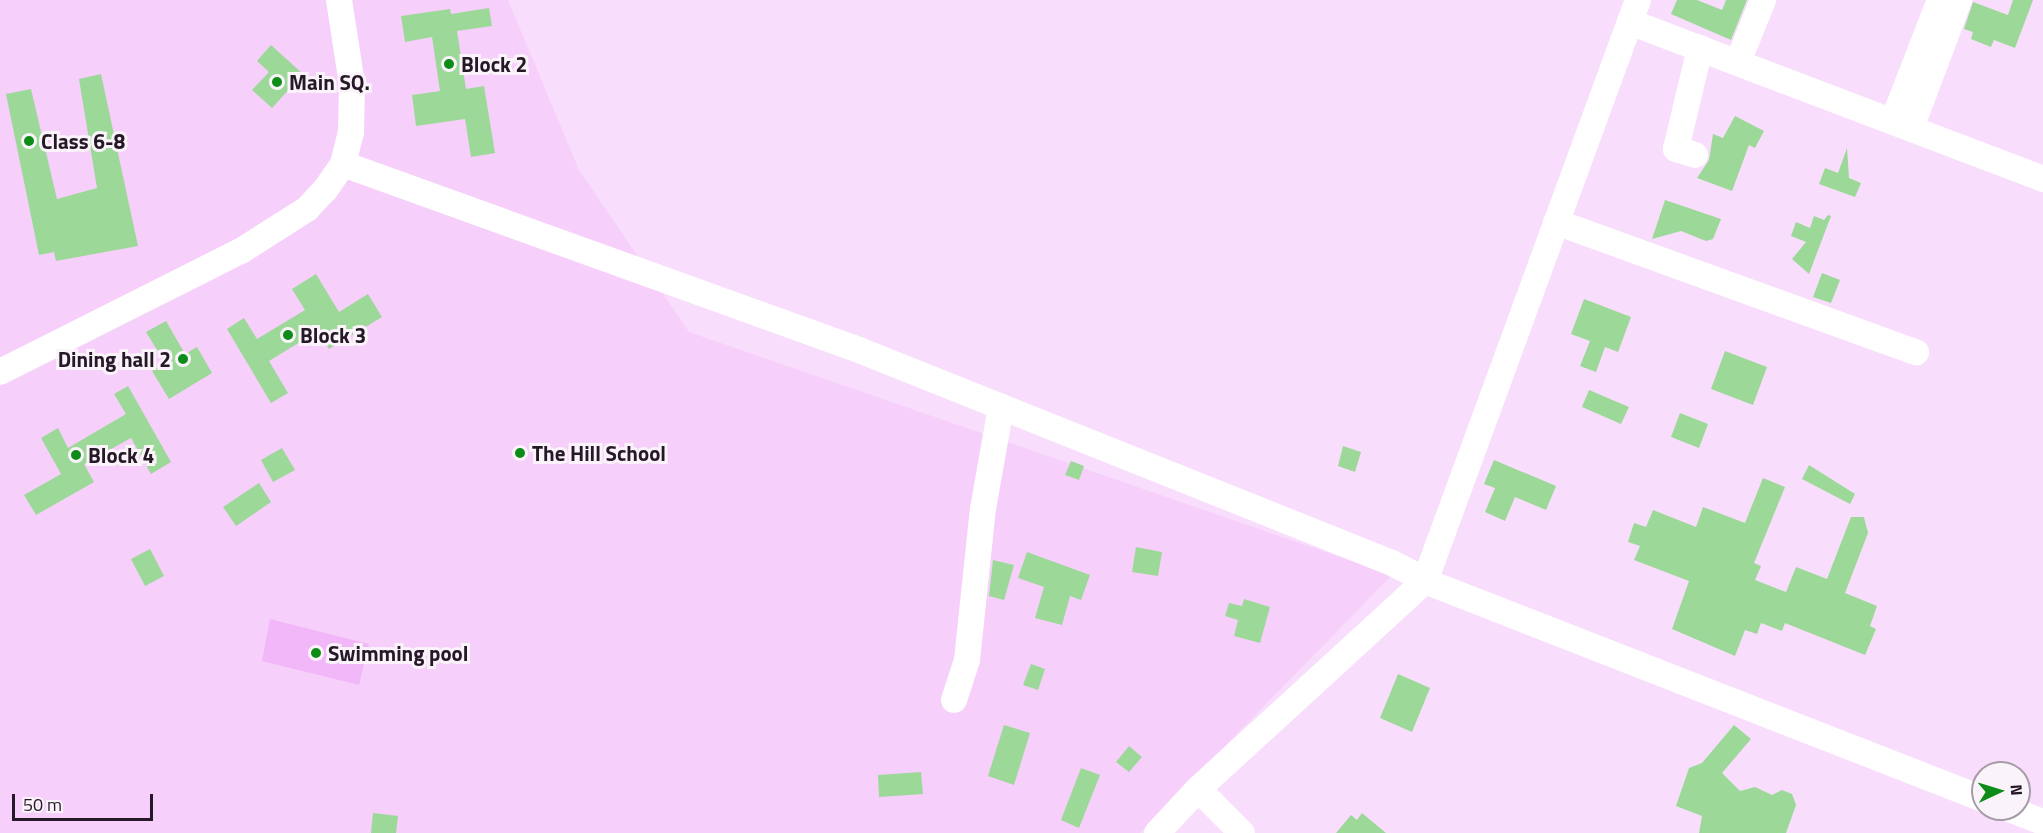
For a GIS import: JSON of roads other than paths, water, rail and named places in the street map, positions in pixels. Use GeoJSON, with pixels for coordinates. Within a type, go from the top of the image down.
{"type":"FeatureCollection","features":[{"type":"Feature","properties":{"kind":"street"},"geometry":{"type":"LineString","coordinates":[[0,372],[241,251],[307,209],[343,164],[351,133],[352,84],[339,0]]}},
{"type":"Feature","properties":{"kind":"street"},"geometry":{"type":"LineString","coordinates":[[1738,62],[1763,0]]}},
{"type":"Feature","properties":{"kind":"street"},"geometry":{"type":"LineString","coordinates":[[1902,125],[1940,0]]}},
{"type":"Feature","properties":{"kind":"street"},"geometry":{"type":"LineString","coordinates":[[1902,125],[1959,0]]}},
{"type":"Feature","properties":{"kind":"street"},"geometry":{"type":"LineString","coordinates":[[1157,833],[1198,789],[1425,581],[1634,11],[1700,48],[2043,179]]}},
{"type":"Feature","properties":{"kind":"street"},"geometry":{"type":"LineString","coordinates":[[1695,155],[1677,148],[1700,48]]}},
{"type":"Feature","properties":{"kind":"street"},"geometry":{"type":"LineString","coordinates":[[343,164],[859,350],[1392,563],[1425,581],[1971,794]]}},
{"type":"Feature","properties":{"kind":"street"},"geometry":{"type":"LineString","coordinates":[[1556,222],[1916,352]]}},
{"type":"Feature","properties":{"kind":"street"},"geometry":{"type":"LineString","coordinates":[[954,700],[967,660],[983,509],[1001,407]]}},
{"type":"Feature","properties":{"kind":"street"},"geometry":{"type":"LineString","coordinates":[[1198,789],[1242,833]]}},
{"type":"Feature","properties":{"kind":"place","name":"Block 2"},"geometry":{"type":"Point","coordinates":[449,64]}},
{"type":"Feature","properties":{"kind":"place","name":"Main SQ."},"geometry":{"type":"Point","coordinates":[277,82]}},
{"type":"Feature","properties":{"kind":"place","name":"Class 6-8"},"geometry":{"type":"Point","coordinates":[29,141]}},
{"type":"Feature","properties":{"kind":"place","name":"Block 3"},"geometry":{"type":"Point","coordinates":[288,335]}},
{"type":"Feature","properties":{"kind":"place","name":"Dining hall 2"},"geometry":{"type":"Point","coordinates":[183,359]}},
{"type":"Feature","properties":{"kind":"place","name":"The Hill School"},"geometry":{"type":"Point","coordinates":[520,453]}},
{"type":"Feature","properties":{"kind":"place","name":"Block 4"},"geometry":{"type":"Point","coordinates":[76,455]}},
{"type":"Feature","properties":{"kind":"place","name":"Swimming pool"},"geometry":{"type":"Point","coordinates":[316,653]}}]}
